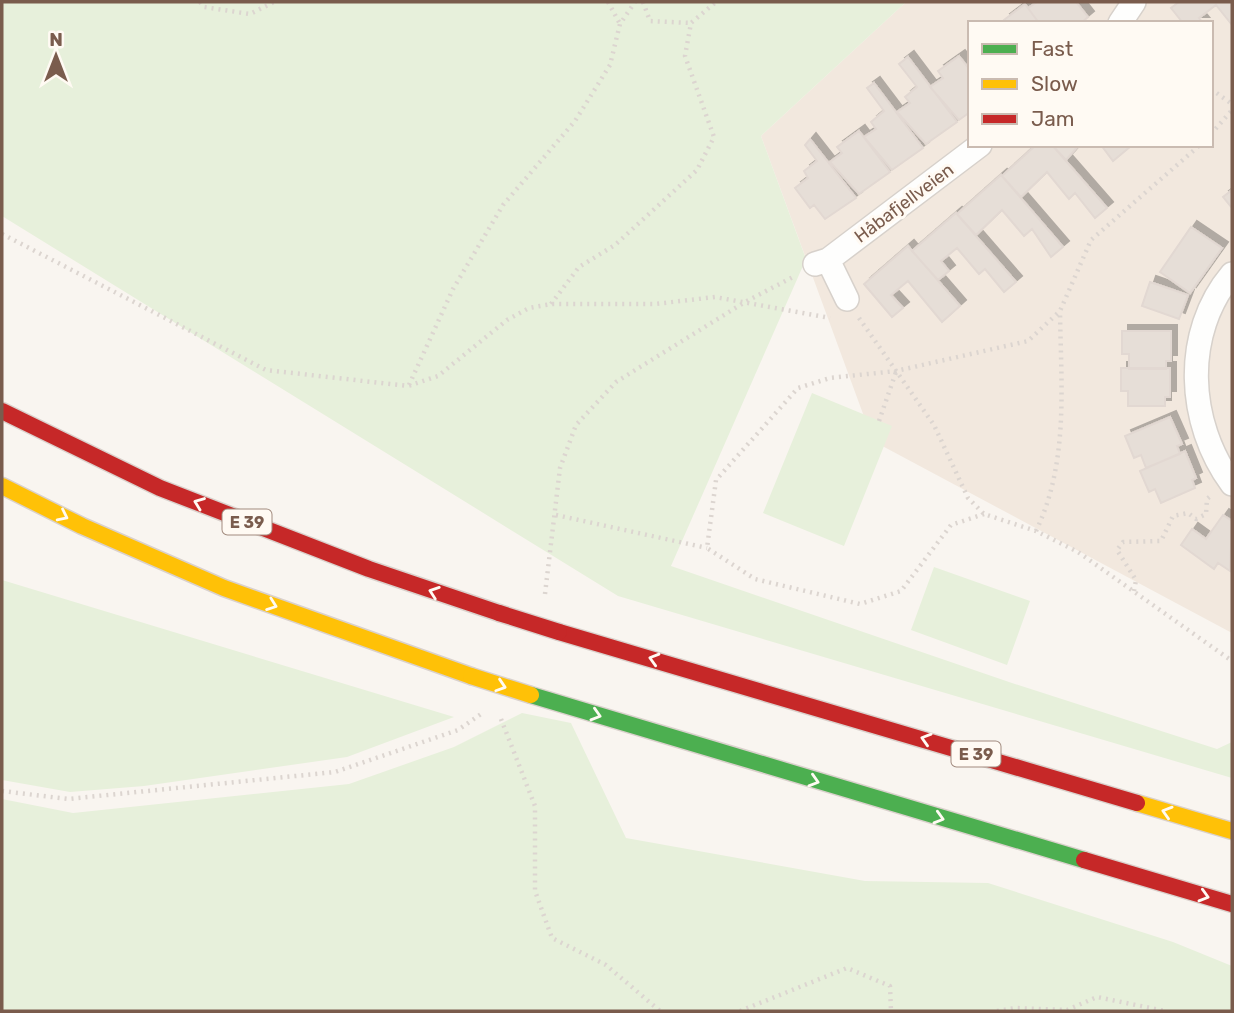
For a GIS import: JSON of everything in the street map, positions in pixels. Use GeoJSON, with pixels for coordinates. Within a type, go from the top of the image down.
{"type":"FeatureCollection","features":[{"type":"Feature","properties":{"kind":"highway","name":"E 39"},"geometry":{"type":"LineString","coordinates":[[2,411],[160,488],[369,569],[559,632],[719,677],[1232,831]]}},
{"type":"Feature","properties":{"kind":"highway"},"geometry":{"type":"LineString","coordinates":[[2,486],[82,526],[224,588],[471,676],[1232,904]]}},
{"type":"Feature","properties":{"kind":"street"},"geometry":{"type":"LineString","coordinates":[[1121,21],[1134,2]]}},
{"type":"Feature","properties":{"kind":"street","name":"Håbafjellveien"},"geometry":{"type":"LineString","coordinates":[[821,262],[977,147]]}},
{"type":"Feature","properties":{"kind":"street"},"geometry":{"type":"LineString","coordinates":[[821,262],[844,313]]}},
{"type":"Feature","properties":{"kind":"street"},"geometry":{"type":"LineString","coordinates":[[1231,483],[1213,452],[1202,424],[1196,397],[1196,369],[1201,336],[1210,309],[1232,274]]}},
{"type":"Feature","properties":{"kind":"path"},"geometry":{"type":"LineString","coordinates":[[200,2],[204,7],[250,14],[274,2]]}},
{"type":"Feature","properties":{"kind":"path"},"geometry":{"type":"LineString","coordinates":[[608,2],[620,24]]}},
{"type":"Feature","properties":{"kind":"path"},"geometry":{"type":"LineString","coordinates":[[408,386],[453,289],[503,205],[575,121],[610,65],[620,24],[635,2]]}},
{"type":"Feature","properties":{"kind":"path"},"geometry":{"type":"LineString","coordinates":[[643,2],[650,21],[691,23]]}},
{"type":"Feature","properties":{"kind":"path"},"geometry":{"type":"LineString","coordinates":[[551,304],[579,267],[615,245],[697,170],[714,137],[685,56],[691,23],[716,2]]}},
{"type":"Feature","properties":{"kind":"path"},"geometry":{"type":"LineString","coordinates":[[1213,90],[1232,104]]}},
{"type":"Feature","properties":{"kind":"path"},"geometry":{"type":"LineString","coordinates":[[1213,132],[1232,110]]}},
{"type":"Feature","properties":{"kind":"path"},"geometry":{"type":"LineString","coordinates":[[707,548],[716,480],[797,387],[830,378],[896,371],[1028,341],[1060,310],[1091,240],[1198,147]]}},
{"type":"Feature","properties":{"kind":"path"},"geometry":{"type":"LineString","coordinates":[[2,234],[173,319],[266,370],[408,386],[438,376],[508,320],[529,308],[551,304],[654,304],[715,296],[844,313],[862,324],[934,425],[968,498],[984,514],[1036,531],[1078,552],[1232,661]]}},
{"type":"Feature","properties":{"kind":"path"},"geometry":{"type":"LineString","coordinates":[[745,302],[821,262]]}},
{"type":"Feature","properties":{"kind":"path"},"geometry":{"type":"LineString","coordinates":[[1036,531],[1050,502],[1062,434],[1060,310]]}},
{"type":"Feature","properties":{"kind":"path"},"geometry":{"type":"LineString","coordinates":[[879,421],[896,371]]}},
{"type":"Feature","properties":{"kind":"path"},"geometry":{"type":"LineString","coordinates":[[1134,591],[1136,580],[1117,550],[1123,542],[1161,541],[1173,516],[1188,513],[1196,519],[1206,514],[1206,499],[1231,483]]}},
{"type":"Feature","properties":{"kind":"path"},"geometry":{"type":"LineString","coordinates":[[556,515],[707,548],[755,579],[860,604],[901,591],[951,525],[984,514]]}},
{"type":"Feature","properties":{"kind":"path"},"geometry":{"type":"LineString","coordinates":[[497,711],[536,806],[535,891],[552,938],[606,965],[658,1010]]}},
{"type":"Feature","properties":{"kind":"path"},"geometry":{"type":"LineString","coordinates":[[740,1011],[847,968],[890,986],[891,1011]]}},
{"type":"Feature","properties":{"kind":"path"},"geometry":{"type":"LineString","coordinates":[[998,1011],[1015,1008],[1065,1011],[1097,997],[1165,1011]]}},
{"type":"Feature","properties":{"kind":"shaded area"},"geometry":{"type":"Polygon","coordinates":[[[906,2],[1232,2],[1232,633],[873,441],[761,136],[906,2]]]}},
{"type":"Feature","properties":{"kind":"green space"},"geometry":{"type":"Polygon","coordinates":[[[2,2],[906,2],[761,136],[806,259],[671,566],[1009,682],[1217,749],[1232,742],[1232,778],[618,596],[2,216],[2,2]]]}},
{"type":"Feature","properties":{"kind":"green space"},"geometry":{"type":"Polygon","coordinates":[[[812,393],[892,426],[844,546],[763,513],[812,393]]]}},
{"type":"Feature","properties":{"kind":"green space"},"geometry":{"type":"Polygon","coordinates":[[[934,567],[1030,601],[1007,665],[911,630],[934,567]]]}},
{"type":"Feature","properties":{"kind":"green space"},"geometry":{"type":"Polygon","coordinates":[[[2,580],[454,717],[347,757],[144,786],[70,792],[2,780],[2,580]]]}},
{"type":"Feature","properties":{"kind":"green space"},"geometry":{"type":"Polygon","coordinates":[[[522,713],[571,723],[626,838],[865,881],[988,883],[1173,942],[1232,966],[1232,1011],[2,1011],[2,799],[73,813],[349,784],[454,747],[522,713]]]}},
{"type":"Feature","properties":{"kind":"building"},"geometry":{"type":"Polygon","coordinates":[[[1037,2],[1076,2],[1088,17],[1083,21],[1038,21],[1028,8],[1037,2]]]}},
{"type":"Feature","properties":{"kind":"building"},"geometry":{"type":"Polygon","coordinates":[[[1179,2],[1232,2],[1232,25],[1216,5],[1199,18],[1201,21],[1181,21],[1171,8],[1179,2]]]}},
{"type":"Feature","properties":{"kind":"building"},"geometry":{"type":"Polygon","coordinates":[[[1025,4],[1038,21],[1005,21],[1025,4]]]}},
{"type":"Feature","properties":{"kind":"building"},"geometry":{"type":"Polygon","coordinates":[[[959,56],[968,67],[968,113],[959,120],[930,87],[943,78],[938,71],[959,56]]]}},
{"type":"Feature","properties":{"kind":"building"},"geometry":{"type":"Polygon","coordinates":[[[908,57],[957,122],[926,144],[897,112],[910,103],[905,97],[917,87],[899,64],[908,57]]]}},
{"type":"Feature","properties":{"kind":"building"},"geometry":{"type":"Polygon","coordinates":[[[874,83],[923,148],[892,170],[864,137],[876,129],[871,122],[884,111],[867,88],[874,83]]]}},
{"type":"Feature","properties":{"kind":"building"},"geometry":{"type":"Polygon","coordinates":[[[859,131],[890,172],[859,194],[830,162],[842,153],[837,147],[859,131]]]}},
{"type":"Feature","properties":{"kind":"building"},"geometry":{"type":"Polygon","coordinates":[[[810,139],[856,198],[825,219],[814,205],[810,208],[795,188],[808,178],[804,171],[817,161],[805,145],[810,139]]]}},
{"type":"Feature","properties":{"kind":"building"},"geometry":{"type":"Polygon","coordinates":[[[1034,147],[1054,147],[1107,208],[1095,218],[1075,193],[1069,199],[1047,172],[1021,197],[1002,176],[1034,147]]]}},
{"type":"Feature","properties":{"kind":"building"},"geometry":{"type":"Polygon","coordinates":[[[1054,147],[1077,147],[1066,160],[1054,147]]]}},
{"type":"Feature","properties":{"kind":"building"},"geometry":{"type":"Polygon","coordinates":[[[1102,147],[1130,147],[1113,161],[1102,147]]]}},
{"type":"Feature","properties":{"kind":"building"},"geometry":{"type":"Polygon","coordinates":[[[1001,175],[1063,247],[1051,257],[1032,229],[1024,236],[1002,210],[976,235],[957,214],[1001,175]]]}},
{"type":"Feature","properties":{"kind":"building"},"geometry":{"type":"Polygon","coordinates":[[[1232,190],[1232,208],[1223,197],[1232,190]]]}},
{"type":"Feature","properties":{"kind":"building"},"geometry":{"type":"Polygon","coordinates":[[[956,213],[1016,282],[1004,292],[985,269],[979,274],[957,248],[941,261],[949,271],[938,280],[912,251],[956,213]]]}},
{"type":"Feature","properties":{"kind":"building"},"geometry":{"type":"Polygon","coordinates":[[[1191,227],[1222,248],[1190,293],[1160,272],[1191,227]]]}},
{"type":"Feature","properties":{"kind":"building"},"geometry":{"type":"Polygon","coordinates":[[[908,246],[960,306],[942,322],[908,281],[891,295],[903,308],[892,317],[864,284],[908,246]]]}},
{"type":"Feature","properties":{"kind":"building"},"geometry":{"type":"Polygon","coordinates":[[[1150,282],[1188,295],[1179,319],[1142,306],[1150,282]]]}},
{"type":"Feature","properties":{"kind":"building"},"geometry":{"type":"Polygon","coordinates":[[[1122,331],[1171,331],[1171,361],[1166,361],[1166,369],[1129,369],[1129,354],[1122,354],[1122,331]]]}},
{"type":"Feature","properties":{"kind":"building"},"geometry":{"type":"Polygon","coordinates":[[[1121,368],[1170,368],[1170,397],[1165,397],[1165,406],[1128,406],[1128,391],[1121,391],[1121,368]]]}},
{"type":"Feature","properties":{"kind":"building"},"geometry":{"type":"Polygon","coordinates":[[[1170,417],[1182,444],[1177,446],[1180,454],[1146,468],[1141,455],[1134,458],[1125,436],[1170,417]]]}},
{"type":"Feature","properties":{"kind":"building"},"geometry":{"type":"Polygon","coordinates":[[[1185,451],[1196,478],[1192,480],[1195,488],[1161,503],[1155,489],[1149,492],[1140,471],[1185,451]]]}},
{"type":"Feature","properties":{"kind":"building"},"geometry":{"type":"Polygon","coordinates":[[[1223,515],[1232,521],[1230,571],[1218,563],[1214,569],[1181,545],[1192,529],[1206,539],[1223,515]]]}},
{"type":"Feature","properties":{"kind":"traffic: fast"},"geometry":{"type":"LineString","coordinates":[[531,695],[1084,860]]}},
{"type":"Feature","properties":{"kind":"traffic: slow"},"geometry":{"type":"LineString","coordinates":[[2,486],[82,526],[224,588],[471,676]]}},
{"type":"Feature","properties":{"kind":"traffic: slow"},"geometry":{"type":"LineString","coordinates":[[471,676],[531,695]]}},
{"type":"Feature","properties":{"kind":"traffic: slow"},"geometry":{"type":"LineString","coordinates":[[1137,803],[1232,831]]}},
{"type":"Feature","properties":{"kind":"traffic: jam"},"geometry":{"type":"LineString","coordinates":[[2,411],[160,488],[369,569],[499,613]]}},
{"type":"Feature","properties":{"kind":"traffic: jam"},"geometry":{"type":"LineString","coordinates":[[499,613],[559,632]]}},
{"type":"Feature","properties":{"kind":"traffic: jam"},"geometry":{"type":"LineString","coordinates":[[559,632],[1137,803]]}},
{"type":"Feature","properties":{"kind":"traffic: jam"},"geometry":{"type":"LineString","coordinates":[[1084,860],[1232,904]]}}]}
